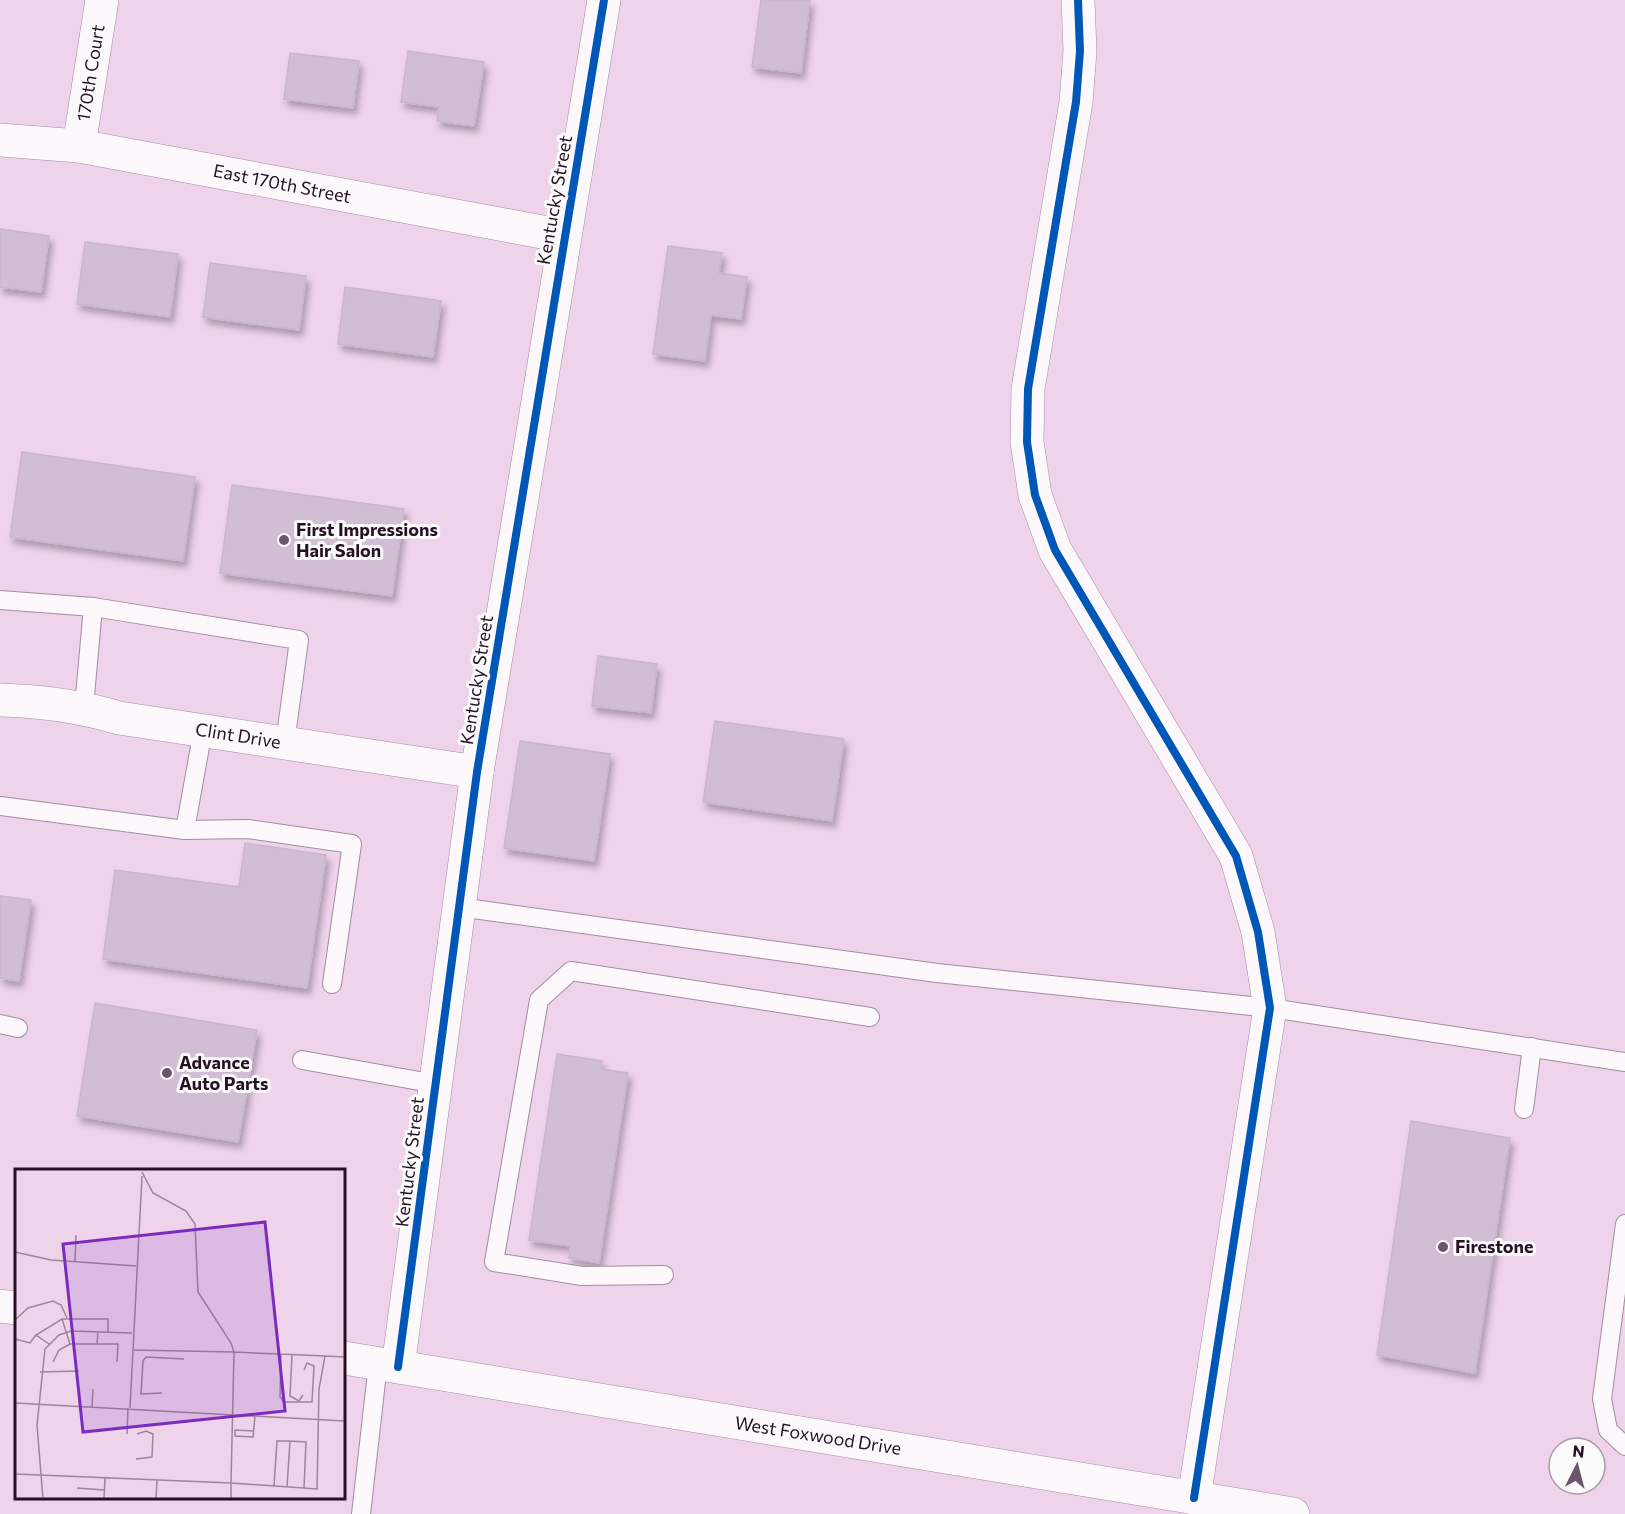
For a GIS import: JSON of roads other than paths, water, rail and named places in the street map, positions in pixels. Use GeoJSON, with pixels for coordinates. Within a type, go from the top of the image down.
{"type":"FeatureCollection","features":[{"type":"Feature","properties":{"kind":"street","name":"170th Court"},"geometry":{"type":"LineString","coordinates":[[79,146],[102,0]]}},
{"type":"Feature","properties":{"kind":"street","name":"Kentucky Street"},"geometry":{"type":"LineString","coordinates":[[388,1365],[436,1084],[477,772],[604,0]]}},
{"type":"Feature","properties":{"kind":"street"},"geometry":{"type":"LineString","coordinates":[[1078,0],[1080,51],[1076,102],[1028,388],[1027,442],[1035,495],[1055,550],[1236,856],[1258,932],[1270,1008],[1193,1506]]}},
{"type":"Feature","properties":{"kind":"street","name":"East 170th Street"},"geometry":{"type":"LineString","coordinates":[[0,140],[79,146],[564,236]]}},
{"type":"Feature","properties":{"kind":"street","name":"Clint Drive"},"geometry":{"type":"LineString","coordinates":[[0,700],[43,701],[84,707],[119,718],[477,772]]}},
{"type":"Feature","properties":{"kind":"street"},"geometry":{"type":"LineString","coordinates":[[0,1306],[15,1308]]}},
{"type":"Feature","properties":{"kind":"street","name":"West Foxwood Drive"},"geometry":{"type":"LineString","coordinates":[[345,1358],[1193,1506],[1293,1514]]}},
{"type":"Feature","properties":{"kind":"lane"},"geometry":{"type":"LineString","coordinates":[[0,600],[93,607],[299,640],[285,743]]}},
{"type":"Feature","properties":{"kind":"lane"},"geometry":{"type":"LineString","coordinates":[[84,707],[93,607]]}},
{"type":"Feature","properties":{"kind":"lane"},"geometry":{"type":"LineString","coordinates":[[185,830],[203,730]]}},
{"type":"Feature","properties":{"kind":"lane"},"geometry":{"type":"LineString","coordinates":[[0,806],[185,830],[248,829],[352,844],[332,984]]}},
{"type":"Feature","properties":{"kind":"lane"},"geometry":{"type":"LineString","coordinates":[[459,907],[937,973],[1270,1008],[1625,1062]]}},
{"type":"Feature","properties":{"kind":"lane"},"geometry":{"type":"LineString","coordinates":[[664,1275],[582,1276],[494,1262],[539,1000],[571,971],[870,1017]]}},
{"type":"Feature","properties":{"kind":"lane"},"geometry":{"type":"LineString","coordinates":[[1524,1109],[1532,1047]]}},
{"type":"Feature","properties":{"kind":"lane"},"geometry":{"type":"LineString","coordinates":[[302,1060],[436,1084]]}},
{"type":"Feature","properties":{"kind":"lane"},"geometry":{"type":"LineString","coordinates":[[1625,1224],[1602,1399],[1608,1430],[1625,1446]]}},
{"type":"Feature","properties":{"kind":"lane"},"geometry":{"type":"LineString","coordinates":[[361,1514],[388,1365]]}},
{"type":"Feature","properties":{"kind":"place","name":"First Impressions Hair Salon"},"geometry":{"type":"Point","coordinates":[284,540]}},
{"type":"Feature","properties":{"kind":"place","name":"Advance Auto Parts"},"geometry":{"type":"Point","coordinates":[167,1073]}},
{"type":"Feature","properties":{"kind":"place","name":"Firestone"},"geometry":{"type":"Point","coordinates":[1443,1247]}}]}
